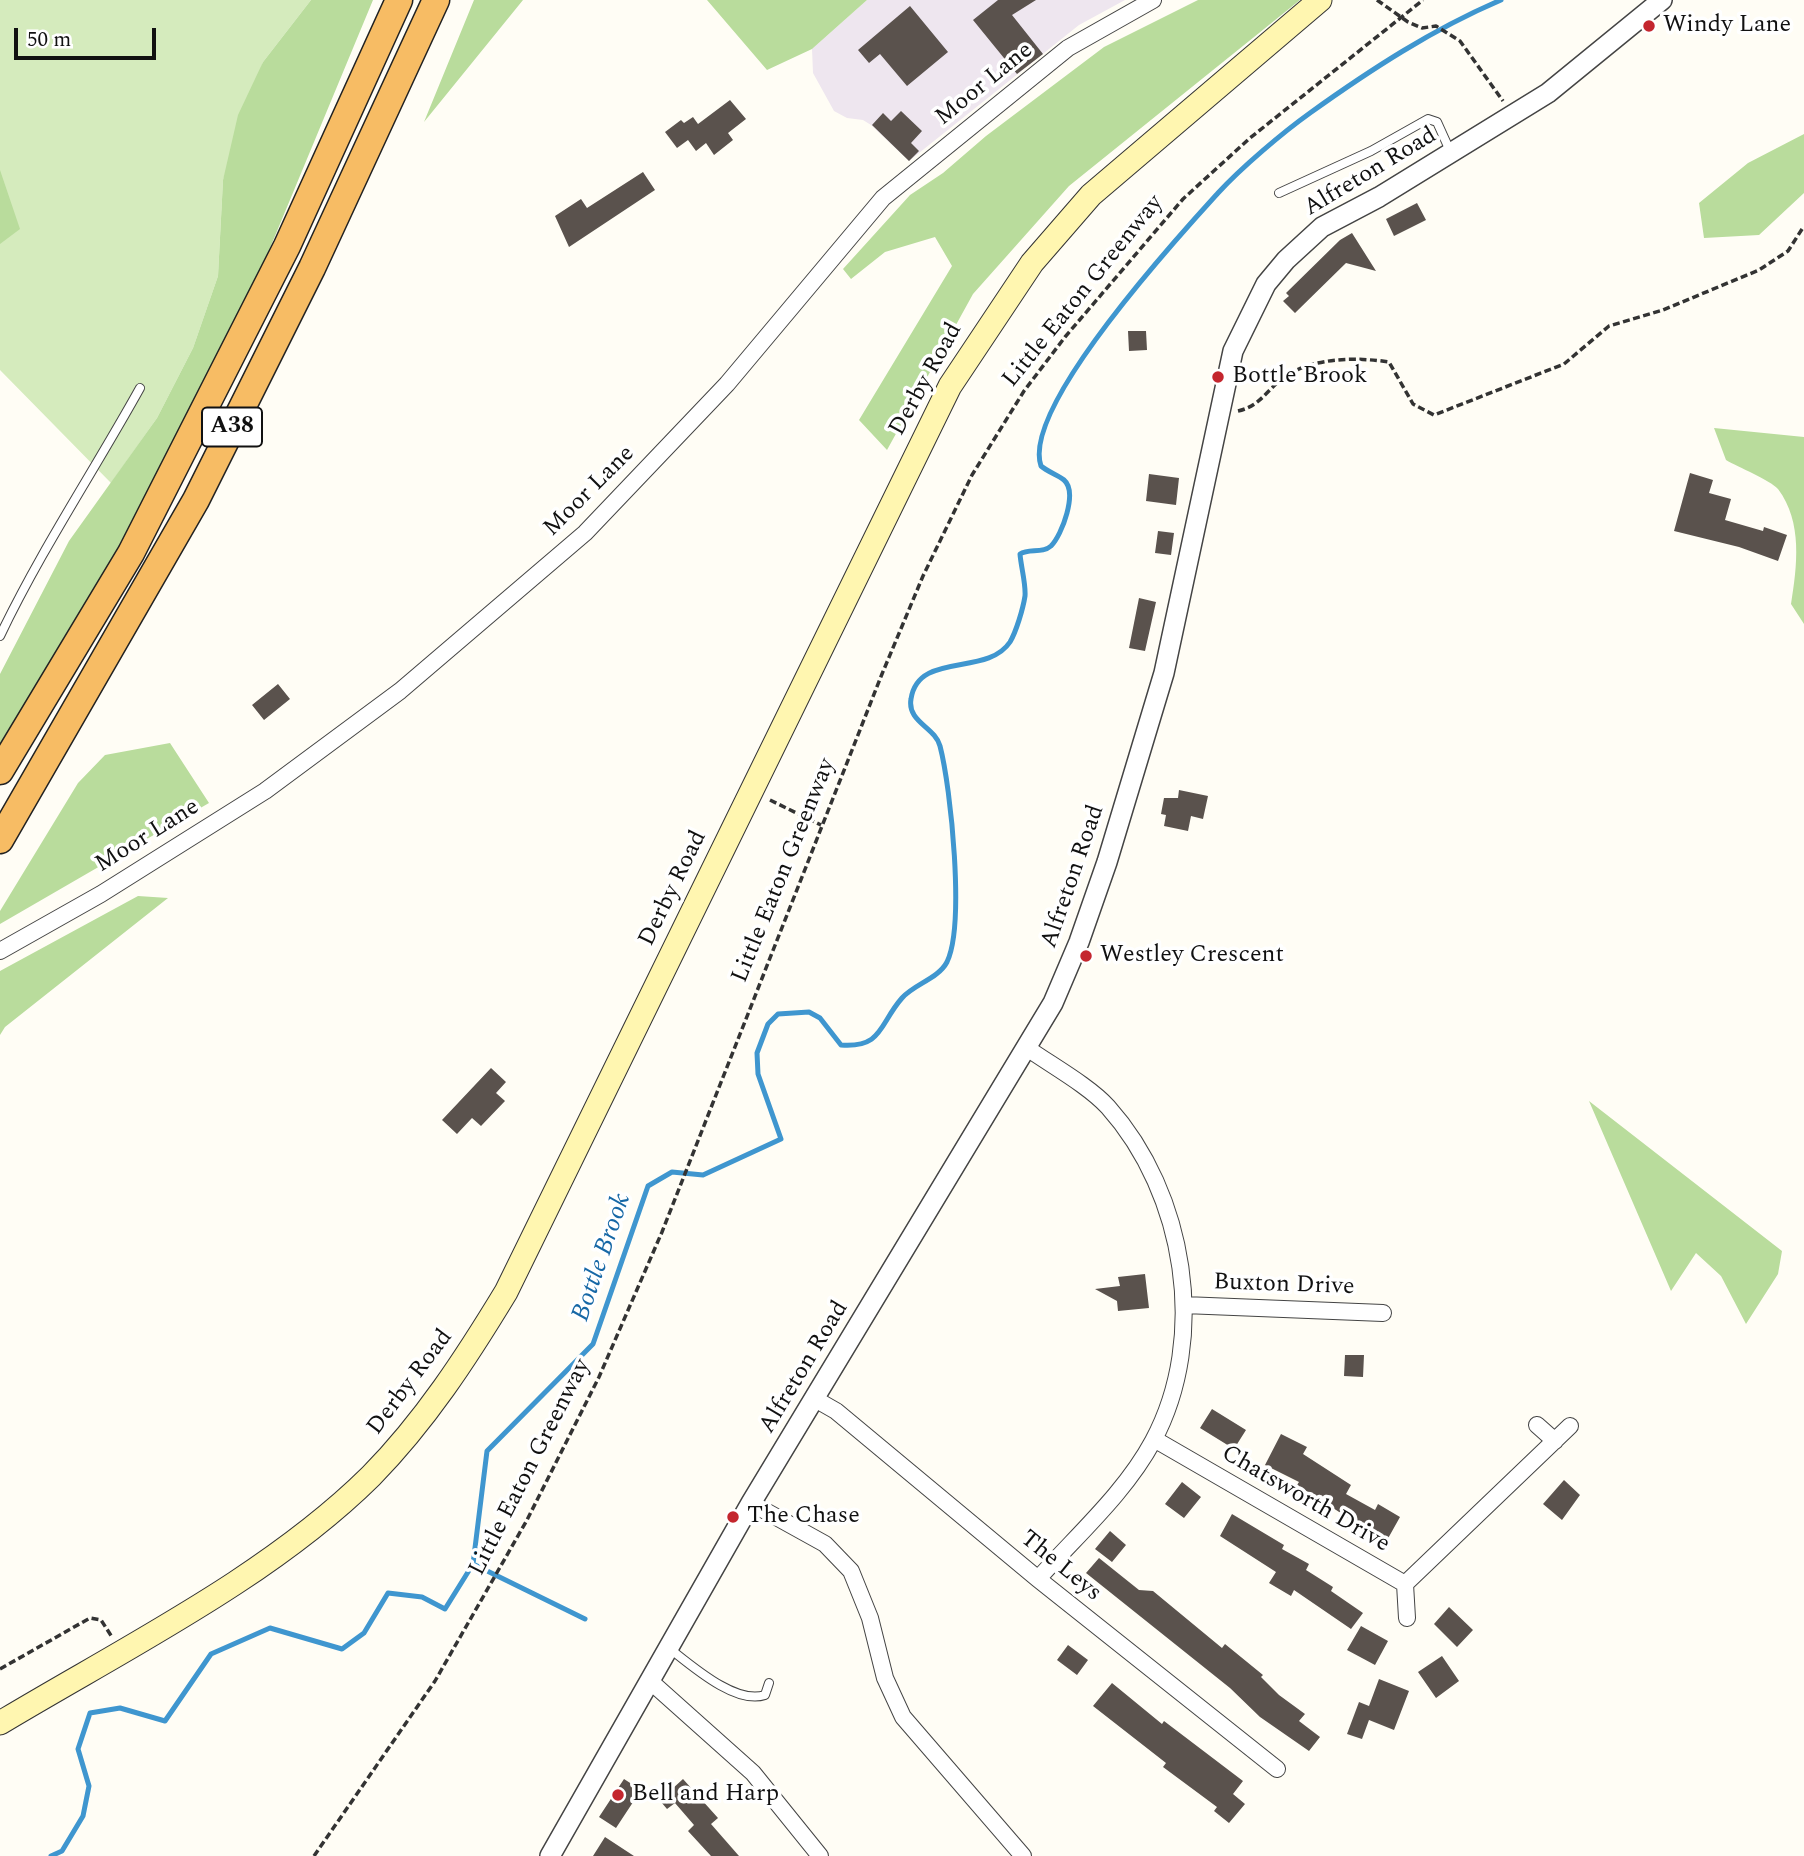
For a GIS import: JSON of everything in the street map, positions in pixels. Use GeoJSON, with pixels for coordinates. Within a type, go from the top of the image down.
{"type":"FeatureCollection","features":[{"type":"Feature","properties":{"kind":"highway","name":"A38"},"geometry":{"type":"LineString","coordinates":[[0,771],[131,553],[287,246],[399,0]]}},
{"type":"Feature","properties":{"kind":"highway","name":"A38"},"geometry":{"type":"LineString","coordinates":[[0,839],[196,500],[312,268],[436,0]]}},
{"type":"Feature","properties":{"kind":"main road","name":"Derby Road"},"geometry":{"type":"LineString","coordinates":[[0,1723],[230,1585],[321,1521],[371,1475],[454,1376],[506,1292],[950,386],[1010,294],[1091,195],[1320,0]]}},
{"type":"Feature","properties":{"kind":"street","name":"Moor Lane"},"geometry":{"type":"LineString","coordinates":[[0,951],[100,894],[265,791],[400,691],[585,533],[727,384],[883,198],[1068,48],[1153,0]]}},
{"type":"Feature","properties":{"kind":"street","name":"Alfreton Road"},"geometry":{"type":"LineString","coordinates":[[550,1856],[751,1503],[1053,1003],[1079,942],[1142,748],[1164,673],[1233,351],[1266,284],[1286,260],[1322,227],[1451,153],[1569,77],[1661,0]]}},
{"type":"Feature","properties":{"kind":"street"},"geometry":{"type":"LineString","coordinates":[[1027,1048],[1107,1106],[1141,1152],[1167,1206],[1179,1253],[1184,1305],[1177,1376],[1154,1439],[1130,1476],[1038,1579]]}},
{"type":"Feature","properties":{"kind":"street","name":"Buxton Drive"},"geometry":{"type":"LineString","coordinates":[[1184,1305],[1383,1313]]}},
{"type":"Feature","properties":{"kind":"street","name":"The Leys"},"geometry":{"type":"LineString","coordinates":[[815,1399],[836,1411],[1038,1579],[1277,1769]]}},
{"type":"Feature","properties":{"kind":"street"},"geometry":{"type":"LineString","coordinates":[[1538,1425],[1555,1441]]}},
{"type":"Feature","properties":{"kind":"street"},"geometry":{"type":"LineString","coordinates":[[1405,1584],[1570,1426]]}},
{"type":"Feature","properties":{"kind":"street","name":"Chatsworth Drive"},"geometry":{"type":"LineString","coordinates":[[1154,1439],[1405,1584],[1407,1618]]}},
{"type":"Feature","properties":{"kind":"street"},"geometry":{"type":"LineString","coordinates":[[751,1503],[825,1544],[852,1571],[863,1598],[884,1678],[902,1717],[1023,1856]]}},
{"type":"Feature","properties":{"kind":"street"},"geometry":{"type":"LineString","coordinates":[[650,1681],[753,1773],[820,1856]]}},
{"type":"Feature","properties":{"kind":"lane"},"geometry":{"type":"LineString","coordinates":[[1279,193],[1371,151],[1428,120],[1437,122],[1451,153]]}},
{"type":"Feature","properties":{"kind":"lane"},"geometry":{"type":"LineString","coordinates":[[0,636],[31,571],[97,465],[140,388]]}},
{"type":"Feature","properties":{"kind":"lane"},"geometry":{"type":"LineString","coordinates":[[668,1648],[740,1696],[755,1699],[765,1695],[769,1683]]}},
{"type":"Feature","properties":{"kind":"path"},"geometry":{"type":"LineString","coordinates":[[1377,0],[1422,28],[1436,26],[1460,41],[1512,115]]}},
{"type":"Feature","properties":{"kind":"path","name":"Little Eaton Greenway"},"geometry":{"type":"LineString","coordinates":[[314,1856],[435,1681],[504,1560],[599,1377],[676,1195],[821,825],[923,576],[972,475],[1024,391],[1065,337],[1183,199],[1250,138],[1423,0]]}},
{"type":"Feature","properties":{"kind":"path"},"geometry":{"type":"LineString","coordinates":[[1219,407],[1232,413],[1251,408],[1266,397],[1282,379],[1301,369],[1321,363],[1366,358],[1390,362],[1413,404],[1434,415],[1564,364],[1609,326],[1663,310],[1759,270],[1788,251],[1804,226]]}},
{"type":"Feature","properties":{"kind":"path"},"geometry":{"type":"LineString","coordinates":[[750,791],[821,825]]}},
{"type":"Feature","properties":{"kind":"path"},"geometry":{"type":"LineString","coordinates":[[0,1669],[90,1618],[101,1620],[121,1651]]}},
{"type":"Feature","properties":{"kind":"shaded area"},"geometry":{"type":"Polygon","coordinates":[[[867,0],[1125,0],[1079,25],[909,161],[871,125],[834,111],[813,73],[812,49],[867,0]]]}},
{"type":"Feature","properties":{"kind":"green space"},"geometry":{"type":"Polygon","coordinates":[[[0,0],[311,0],[263,62],[223,180],[218,276],[193,348],[157,418],[111,483],[0,370],[0,0]]]}},
{"type":"Feature","properties":{"kind":"green space"},"geometry":{"type":"Polygon","coordinates":[[[311,0],[373,0],[265,260],[142,510],[0,751],[0,674],[69,541],[157,418],[193,348],[218,276],[223,180],[238,115],[263,62],[311,0]]]}},
{"type":"Feature","properties":{"kind":"green space"},"geometry":{"type":"Polygon","coordinates":[[[474,0],[523,0],[424,122],[474,0]]]}},
{"type":"Feature","properties":{"kind":"green space"},"geometry":{"type":"Polygon","coordinates":[[[707,0],[867,0],[812,49],[767,70],[707,0]]]}},
{"type":"Feature","properties":{"kind":"green space"},"geometry":{"type":"Polygon","coordinates":[[[1198,0],[1300,0],[1069,186],[973,294],[887,450],[859,420],[952,266],[935,237],[885,252],[851,279],[843,269],[910,195],[943,173],[986,136],[1104,47],[1198,0]]]}},
{"type":"Feature","properties":{"kind":"green space"},"geometry":{"type":"Polygon","coordinates":[[[1804,134],[1804,193],[1759,235],[1704,238],[1699,203],[1748,163],[1804,134]]]}},
{"type":"Feature","properties":{"kind":"green space"},"geometry":{"type":"Polygon","coordinates":[[[0,170],[20,229],[0,244],[0,170]]]}},
{"type":"Feature","properties":{"kind":"green space"},"geometry":{"type":"Polygon","coordinates":[[[1714,428],[1804,437],[1804,624],[1791,604],[1796,545],[1795,530],[1786,502],[1774,485],[1726,460],[1714,428]]]}},
{"type":"Feature","properties":{"kind":"green space"},"geometry":{"type":"Polygon","coordinates":[[[170,743],[209,803],[0,924],[0,911],[78,783],[105,755],[170,743]]]}},
{"type":"Feature","properties":{"kind":"green space"},"geometry":{"type":"Polygon","coordinates":[[[138,896],[168,898],[5,1027],[0,1035],[0,971],[138,896]]]}},
{"type":"Feature","properties":{"kind":"green space"},"geometry":{"type":"Polygon","coordinates":[[[1589,1101],[1782,1251],[1778,1274],[1746,1324],[1721,1276],[1696,1253],[1671,1291],[1589,1101]]]}},
{"type":"Feature","properties":{"kind":"building"},"geometry":{"type":"Polygon","coordinates":[[[998,0],[1036,0],[1012,15],[1043,54],[1017,74],[973,20],[998,0]]]}},
{"type":"Feature","properties":{"kind":"building"},"geometry":{"type":"Polygon","coordinates":[[[910,6],[948,52],[907,86],[880,54],[869,63],[858,50],[910,6]]]}},
{"type":"Feature","properties":{"kind":"building"},"geometry":{"type":"Polygon","coordinates":[[[730,100],[746,119],[728,133],[733,140],[714,155],[706,143],[696,151],[688,140],[677,148],[665,132],[681,120],[684,123],[693,117],[698,124],[730,100]]]}},
{"type":"Feature","properties":{"kind":"building"},"geometry":{"type":"Polygon","coordinates":[[[901,111],[922,131],[911,143],[919,151],[909,161],[872,125],[883,113],[891,121],[901,111]]]}},
{"type":"Feature","properties":{"kind":"building"},"geometry":{"type":"Polygon","coordinates":[[[643,172],[655,190],[569,247],[555,216],[581,199],[587,208],[643,172]]]}},
{"type":"Feature","properties":{"kind":"building"},"geometry":{"type":"Polygon","coordinates":[[[1417,203],[1426,220],[1394,236],[1386,219],[1417,203]]]}},
{"type":"Feature","properties":{"kind":"building"},"geometry":{"type":"Polygon","coordinates":[[[1352,233],[1376,271],[1346,263],[1295,313],[1283,301],[1289,296],[1286,293],[1340,240],[1352,233]]]}},
{"type":"Feature","properties":{"kind":"building"},"geometry":{"type":"Polygon","coordinates":[[[1128,331],[1146,331],[1147,350],[1129,351],[1128,331]]]}},
{"type":"Feature","properties":{"kind":"building"},"geometry":{"type":"Polygon","coordinates":[[[1690,473],[1713,480],[1709,493],[1731,499],[1725,520],[1763,531],[1764,527],[1787,535],[1778,561],[1739,547],[1674,531],[1690,473]]]}},
{"type":"Feature","properties":{"kind":"building"},"geometry":{"type":"Polygon","coordinates":[[[1149,474],[1179,478],[1176,505],[1146,501],[1149,474]]]}},
{"type":"Feature","properties":{"kind":"building"},"geometry":{"type":"Polygon","coordinates":[[[1158,531],[1174,533],[1171,555],[1155,553],[1158,531]]]}},
{"type":"Feature","properties":{"kind":"building"},"geometry":{"type":"Polygon","coordinates":[[[1139,598],[1156,602],[1145,651],[1129,648],[1139,598]]]}},
{"type":"Feature","properties":{"kind":"building"},"geometry":{"type":"Polygon","coordinates":[[[278,684],[290,699],[264,720],[252,705],[278,684]]]}},
{"type":"Feature","properties":{"kind":"building"},"geometry":{"type":"Polygon","coordinates":[[[1179,790],[1208,796],[1203,819],[1191,816],[1188,831],[1164,826],[1166,815],[1161,814],[1164,798],[1178,798],[1179,790]]]}},
{"type":"Feature","properties":{"kind":"building"},"geometry":{"type":"Polygon","coordinates":[[[491,1068],[506,1082],[496,1093],[505,1101],[481,1126],[472,1118],[457,1134],[442,1120],[491,1068]]]}},
{"type":"Feature","properties":{"kind":"building"},"geometry":{"type":"Polygon","coordinates":[[[1145,1274],[1149,1308],[1118,1311],[1117,1301],[1095,1289],[1120,1286],[1118,1277],[1145,1274]]]}},
{"type":"Feature","properties":{"kind":"building"},"geometry":{"type":"Polygon","coordinates":[[[1345,1355],[1364,1355],[1363,1377],[1344,1376],[1345,1355]]]}},
{"type":"Feature","properties":{"kind":"building"},"geometry":{"type":"Polygon","coordinates":[[[1212,1409],[1246,1430],[1234,1449],[1200,1428],[1212,1409]]]}},
{"type":"Feature","properties":{"kind":"building"},"geometry":{"type":"Polygon","coordinates":[[[1281,1434],[1307,1447],[1303,1454],[1351,1485],[1346,1494],[1375,1510],[1378,1504],[1400,1517],[1386,1542],[1297,1485],[1299,1482],[1265,1465],[1281,1434]]]}},
{"type":"Feature","properties":{"kind":"building"},"geometry":{"type":"Polygon","coordinates":[[[1564,1480],[1580,1495],[1562,1520],[1543,1504],[1564,1480]]]}},
{"type":"Feature","properties":{"kind":"building"},"geometry":{"type":"Polygon","coordinates":[[[1182,1482],[1201,1497],[1184,1518],[1165,1504],[1182,1482]]]}},
{"type":"Feature","properties":{"kind":"building"},"geometry":{"type":"Polygon","coordinates":[[[1232,1514],[1284,1545],[1282,1549],[1309,1564],[1306,1570],[1333,1587],[1331,1591],[1363,1613],[1351,1629],[1294,1590],[1291,1596],[1269,1583],[1276,1572],[1220,1536],[1232,1514]]]}},
{"type":"Feature","properties":{"kind":"building"},"geometry":{"type":"Polygon","coordinates":[[[1110,1531],[1126,1545],[1112,1562],[1095,1549],[1110,1531]]]}},
{"type":"Feature","properties":{"kind":"building"},"geometry":{"type":"Polygon","coordinates":[[[1099,1558],[1139,1590],[1153,1591],[1222,1648],[1225,1644],[1263,1675],[1261,1677],[1279,1695],[1305,1714],[1299,1721],[1320,1737],[1309,1751],[1260,1717],[1230,1688],[1086,1573],[1099,1558]]]}},
{"type":"Feature","properties":{"kind":"building"},"geometry":{"type":"Polygon","coordinates":[[[1449,1607],[1473,1630],[1457,1647],[1434,1624],[1449,1607]]]}},
{"type":"Feature","properties":{"kind":"building"},"geometry":{"type":"Polygon","coordinates":[[[1361,1626],[1388,1641],[1375,1665],[1347,1650],[1361,1626]]]}},
{"type":"Feature","properties":{"kind":"building"},"geometry":{"type":"Polygon","coordinates":[[[1068,1645],[1088,1660],[1077,1675],[1057,1660],[1068,1645]]]}},
{"type":"Feature","properties":{"kind":"building"},"geometry":{"type":"Polygon","coordinates":[[[1442,1656],[1459,1681],[1436,1698],[1418,1672],[1442,1656]]]}},
{"type":"Feature","properties":{"kind":"building"},"geometry":{"type":"Polygon","coordinates":[[[1379,1679],[1409,1691],[1394,1730],[1369,1720],[1362,1739],[1347,1734],[1359,1702],[1369,1706],[1379,1679]]]}},
{"type":"Feature","properties":{"kind":"building"},"geometry":{"type":"Polygon","coordinates":[[[1112,1683],[1162,1724],[1164,1721],[1243,1781],[1233,1794],[1245,1804],[1229,1823],[1214,1811],[1217,1807],[1163,1767],[1166,1763],[1093,1706],[1112,1683]]]}},
{"type":"Feature","properties":{"kind":"building"},"geometry":{"type":"Polygon","coordinates":[[[624,1779],[641,1790],[616,1828],[599,1817],[624,1779]]]}},
{"type":"Feature","properties":{"kind":"building"},"geometry":{"type":"Polygon","coordinates":[[[683,1779],[718,1818],[711,1824],[739,1856],[711,1856],[688,1831],[694,1825],[675,1803],[667,1809],[656,1796],[667,1786],[671,1790],[683,1779]]]}},
{"type":"Feature","properties":{"kind":"building"},"geometry":{"type":"Polygon","coordinates":[[[605,1837],[634,1856],[593,1856],[605,1837]]]}},
{"type":"Feature","properties":{"kind":"waterway","name":"Bottle Brook"},"geometry":{"type":"LineString","coordinates":[[51,1856],[62,1851],[83,1816],[89,1786],[78,1749],[90,1713],[120,1708],[165,1721],[211,1654],[270,1628],[342,1649],[364,1633],[388,1593],[422,1597],[445,1609],[473,1564],[487,1451],[593,1344],[648,1186],[672,1172],[703,1175],[781,1139],[758,1074],[757,1053],[768,1024],[778,1014],[809,1012],[820,1018],[841,1045],[865,1043],[879,1032],[902,998],[938,973],[947,962],[952,944],[956,888],[948,792],[940,746],[933,734],[913,713],[911,699],[916,684],[926,675],[939,669],[986,659],[999,653],[1012,638],[1025,596],[1020,554],[1044,550],[1051,546],[1060,533],[1067,513],[1068,486],[1062,478],[1041,466],[1041,439],[1054,405],[1077,366],[1170,246],[1227,183],[1262,151],[1310,113],[1379,66],[1451,24],[1501,0]]}},
{"type":"Feature","properties":{"kind":"waterway"},"geometry":{"type":"LineString","coordinates":[[473,1564],[585,1619]]}},
{"type":"Feature","properties":{"kind":"place","name":"Windy Lane"},"geometry":{"type":"Point","coordinates":[1649,26]}},
{"type":"Feature","properties":{"kind":"place","name":"Bottle Brook"},"geometry":{"type":"Point","coordinates":[1218,377]}},
{"type":"Feature","properties":{"kind":"place","name":"Westley Crescent"},"geometry":{"type":"Point","coordinates":[1086,956]}},
{"type":"Feature","properties":{"kind":"place","name":"The Chase"},"geometry":{"type":"Point","coordinates":[733,1517]}},
{"type":"Feature","properties":{"kind":"place","name":"Bell and Harp"},"geometry":{"type":"Point","coordinates":[618,1795]}}]}
